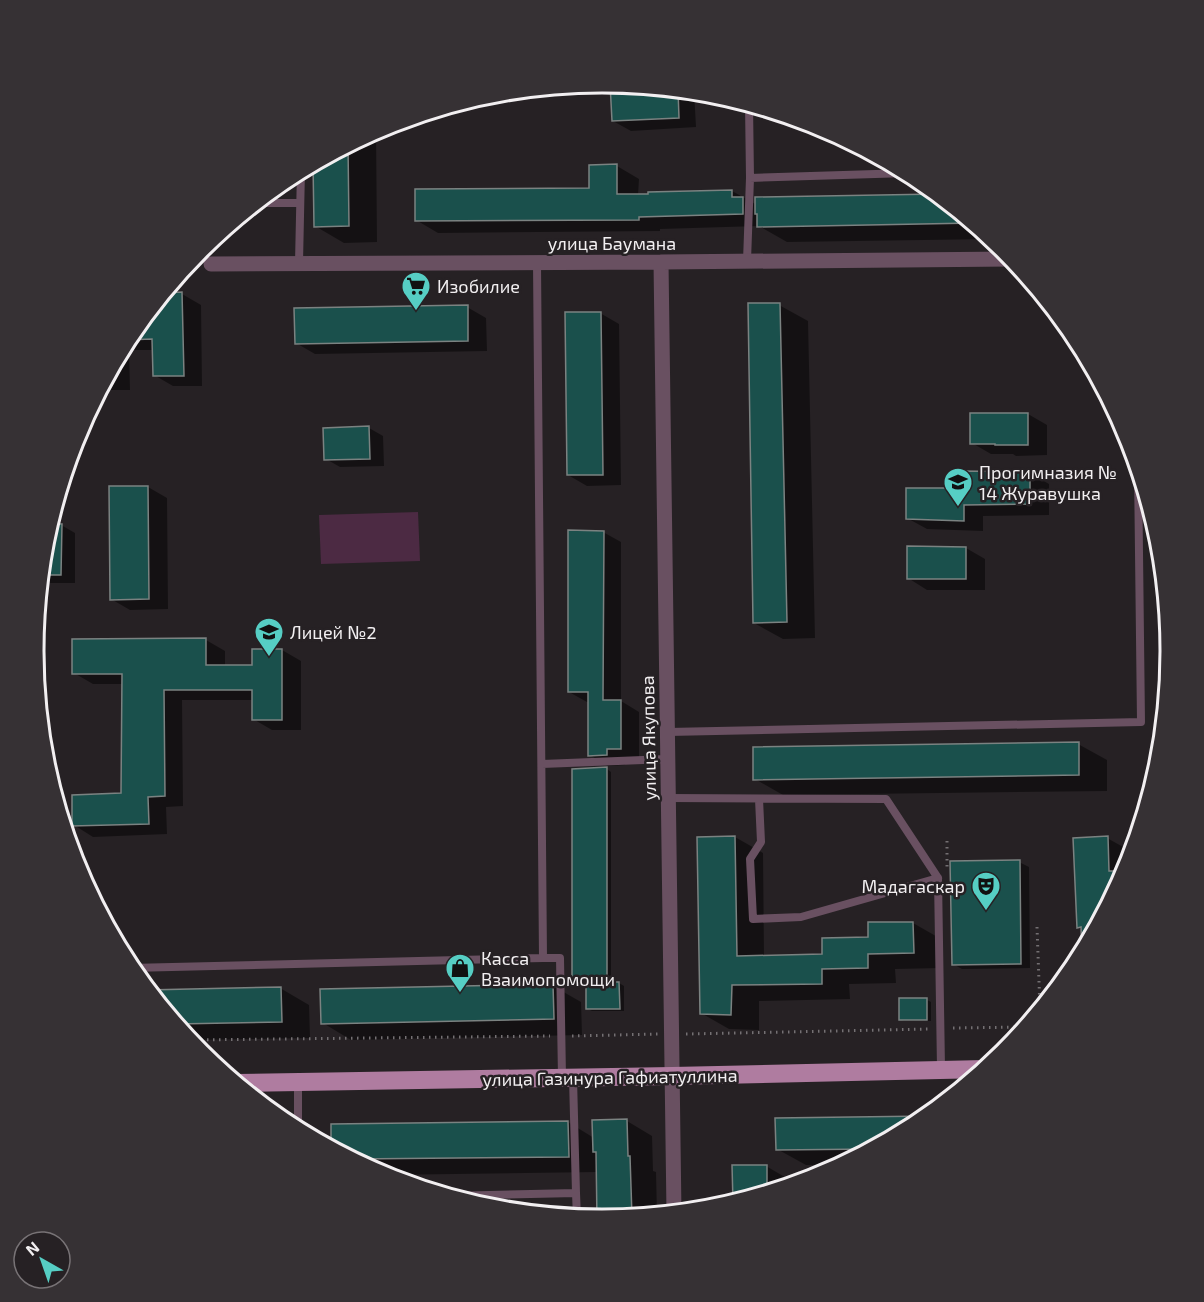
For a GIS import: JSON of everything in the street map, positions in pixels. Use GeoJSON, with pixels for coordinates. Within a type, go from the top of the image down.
{"type":"FeatureCollection","features":[{"type":"Feature","properties":{"kind":"main road","name":"улица Газинура Гафиатуллина"},"geometry":{"type":"LineString","coordinates":[[248,1083],[972,1069]]}},
{"type":"Feature","properties":{"kind":"street","name":"улица Баумана"},"geometry":{"type":"LineString","coordinates":[[211,264],[1000,259]]}},
{"type":"Feature","properties":{"kind":"street","name":"улица Якупова"},"geometry":{"type":"LineString","coordinates":[[661,262],[674,1205]]}},
{"type":"Feature","properties":{"kind":"lane"},"geometry":{"type":"LineString","coordinates":[[747,261],[750,178],[749,113]]}},
{"type":"Feature","properties":{"kind":"lane"},"geometry":{"type":"LineString","coordinates":[[750,178],[891,174]]}},
{"type":"Feature","properties":{"kind":"lane"},"geometry":{"type":"LineString","coordinates":[[299,263],[301,181]]}},
{"type":"Feature","properties":{"kind":"lane"},"geometry":{"type":"LineString","coordinates":[[269,203],[300,203]]}},
{"type":"Feature","properties":{"kind":"lane"},"geometry":{"type":"LineString","coordinates":[[537,263],[543,958]]}},
{"type":"Feature","properties":{"kind":"lane"},"geometry":{"type":"LineString","coordinates":[[668,732],[1140,722],[1138,496]]}},
{"type":"Feature","properties":{"kind":"lane"},"geometry":{"type":"LineString","coordinates":[[542,764],[668,759]]}},
{"type":"Feature","properties":{"kind":"lane"},"geometry":{"type":"LineString","coordinates":[[669,798],[886,799],[938,878],[941,1070]]}},
{"type":"Feature","properties":{"kind":"lane"},"geometry":{"type":"LineString","coordinates":[[759,798],[761,842],[750,859],[753,919],[801,918],[938,878]]}},
{"type":"Feature","properties":{"kind":"lane"},"geometry":{"type":"LineString","coordinates":[[143,968],[560,958],[561,1036],[568,1078],[577,1209]]}},
{"type":"Feature","properties":{"kind":"lane"},"geometry":{"type":"LineString","coordinates":[[298,1082],[298,1119]]}},
{"type":"Feature","properties":{"kind":"lane"},"geometry":{"type":"LineString","coordinates":[[478,1195],[576,1193]]}},
{"type":"Feature","properties":{"kind":"path"},"geometry":{"type":"LineString","coordinates":[[1037,927],[1040,998]]}},
{"type":"Feature","properties":{"kind":"path"},"geometry":{"type":"LineString","coordinates":[[201,1040],[1014,1027]]}},
{"type":"Feature","properties":{"kind":"shaded area"},"geometry":{"type":"Polygon","coordinates":[[[418,512],[420,561],[321,564],[319,515],[418,512]]]}},
{"type":"Feature","properties":{"kind":"building"},"geometry":{"type":"Polygon","coordinates":[[[610,92],[678,98],[679,118],[612,121],[610,92]]]}},
{"type":"Feature","properties":{"kind":"building"},"geometry":{"type":"Polygon","coordinates":[[[348,154],[349,226],[314,227],[313,173],[348,154]]]}},
{"type":"Feature","properties":{"kind":"building"},"geometry":{"type":"Polygon","coordinates":[[[617,164],[617,194],[732,190],[732,197],[743,197],[743,214],[639,217],[639,220],[415,221],[415,189],[589,188],[589,165],[617,164]]]}},
{"type":"Feature","properties":{"kind":"building"},"geometry":{"type":"Polygon","coordinates":[[[922,194],[961,223],[757,227],[755,197],[922,194]]]}},
{"type":"Feature","properties":{"kind":"building"},"geometry":{"type":"Polygon","coordinates":[[[174,292],[182,292],[184,376],[153,376],[152,339],[139,339],[174,292]]]}},
{"type":"Feature","properties":{"kind":"building"},"geometry":{"type":"Polygon","coordinates":[[[748,303],[780,303],[787,622],[753,623],[748,303]]]}},
{"type":"Feature","properties":{"kind":"building"},"geometry":{"type":"Polygon","coordinates":[[[468,305],[468,341],[295,344],[294,308],[468,305]]]}},
{"type":"Feature","properties":{"kind":"building"},"geometry":{"type":"Polygon","coordinates":[[[565,312],[601,312],[603,475],[567,475],[565,312]]]}},
{"type":"Feature","properties":{"kind":"building"},"geometry":{"type":"Polygon","coordinates":[[[970,413],[1028,413],[1028,445],[970,444],[970,413]]]}},
{"type":"Feature","properties":{"kind":"building"},"geometry":{"type":"Polygon","coordinates":[[[369,426],[370,459],[324,460],[323,428],[369,426]]]}},
{"type":"Feature","properties":{"kind":"building"},"geometry":{"type":"Polygon","coordinates":[[[961,471],[1030,472],[1030,504],[964,505],[964,521],[906,519],[906,488],[961,488],[961,471]]]}},
{"type":"Feature","properties":{"kind":"building"},"geometry":{"type":"Polygon","coordinates":[[[109,486],[148,486],[149,599],[110,600],[109,486]]]}},
{"type":"Feature","properties":{"kind":"building"},"geometry":{"type":"Polygon","coordinates":[[[58,524],[62,524],[61,575],[48,575],[58,524]]]}},
{"type":"Feature","properties":{"kind":"building"},"geometry":{"type":"Polygon","coordinates":[[[568,530],[604,531],[603,700],[621,700],[621,749],[607,749],[607,755],[588,756],[588,692],[568,692],[568,530]]]}},
{"type":"Feature","properties":{"kind":"building"},"geometry":{"type":"Polygon","coordinates":[[[907,546],[966,547],[966,579],[907,579],[907,546]]]}},
{"type":"Feature","properties":{"kind":"building"},"geometry":{"type":"Polygon","coordinates":[[[206,638],[206,665],[252,665],[252,649],[282,649],[282,720],[252,720],[252,690],[164,690],[165,796],[148,797],[149,824],[72,826],[72,795],[121,793],[122,674],[72,674],[72,639],[206,638]]]}},
{"type":"Feature","properties":{"kind":"building"},"geometry":{"type":"Polygon","coordinates":[[[1079,742],[1079,775],[753,780],[753,747],[1079,742]]]}},
{"type":"Feature","properties":{"kind":"building"},"geometry":{"type":"Polygon","coordinates":[[[607,767],[607,982],[619,982],[620,1009],[586,1009],[586,982],[572,982],[572,769],[607,767]]]}},
{"type":"Feature","properties":{"kind":"building"},"geometry":{"type":"Polygon","coordinates":[[[735,836],[737,956],[822,954],[822,938],[868,937],[868,922],[913,922],[914,953],[868,954],[868,968],[822,969],[822,984],[732,985],[731,1015],[700,1014],[697,837],[735,836]]]}},
{"type":"Feature","properties":{"kind":"building"},"geometry":{"type":"Polygon","coordinates":[[[1108,836],[1109,871],[1115,871],[1081,937],[1081,927],[1077,928],[1073,838],[1108,836]]]}},
{"type":"Feature","properties":{"kind":"building","name":"Мадагаскар"},"geometry":{"type":"Polygon","coordinates":[[[1020,860],[1021,964],[952,965],[950,861],[1020,860]]]}},
{"type":"Feature","properties":{"kind":"building"},"geometry":{"type":"Polygon","coordinates":[[[553,984],[554,1019],[321,1024],[320,989],[553,984]]]}},
{"type":"Feature","properties":{"kind":"building"},"geometry":{"type":"Polygon","coordinates":[[[281,987],[282,1022],[186,1024],[158,990],[281,987]]]}},
{"type":"Feature","properties":{"kind":"building"},"geometry":{"type":"Polygon","coordinates":[[[899,998],[927,998],[927,1020],[899,1020],[899,998]]]}},
{"type":"Feature","properties":{"kind":"building"},"geometry":{"type":"Polygon","coordinates":[[[910,1116],[854,1149],[776,1150],[775,1118],[910,1116]]]}},
{"type":"Feature","properties":{"kind":"building"},"geometry":{"type":"Polygon","coordinates":[[[627,1119],[632,1208],[597,1210],[596,1152],[593,1152],[592,1120],[627,1119]]]}},
{"type":"Feature","properties":{"kind":"building"},"geometry":{"type":"Polygon","coordinates":[[[568,1121],[569,1157],[370,1159],[331,1139],[331,1124],[568,1121]]]}},
{"type":"Feature","properties":{"kind":"building"},"geometry":{"type":"Polygon","coordinates":[[[732,1165],[767,1165],[767,1184],[733,1194],[732,1165]]]}},
{"type":"Feature","properties":{"kind":"place","name":"Изобилие"},"geometry":{"type":"Point","coordinates":[416,312]}},
{"type":"Feature","properties":{"kind":"place","name":"Прогимназия № 14 Журавушка"},"geometry":{"type":"Point","coordinates":[958,508]}},
{"type":"Feature","properties":{"kind":"place","name":"Лицей №2"},"geometry":{"type":"Point","coordinates":[269,658]}},
{"type":"Feature","properties":{"kind":"place","name":"Мадагаскар"},"geometry":{"type":"Point","coordinates":[986,912]}},
{"type":"Feature","properties":{"kind":"place","name":"Касса Взаимопомощи"},"geometry":{"type":"Point","coordinates":[460,994]}}]}
